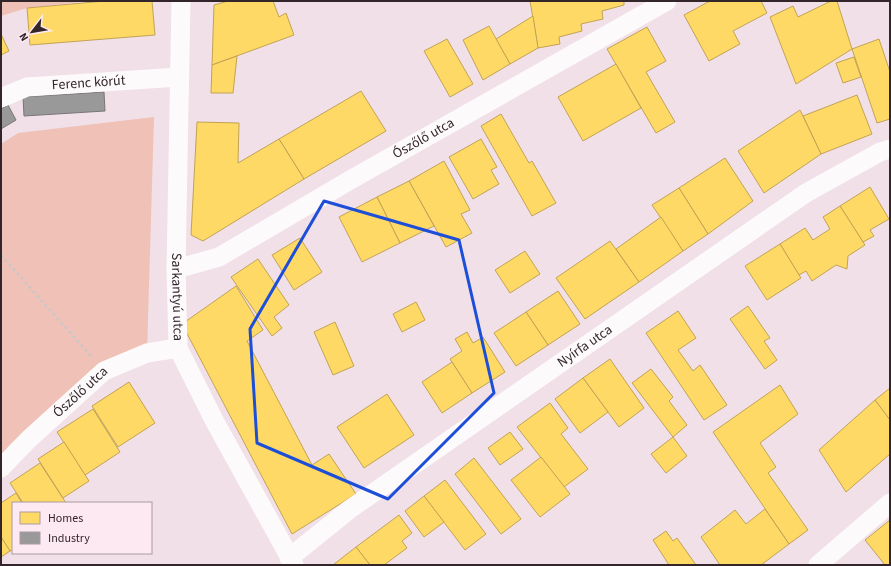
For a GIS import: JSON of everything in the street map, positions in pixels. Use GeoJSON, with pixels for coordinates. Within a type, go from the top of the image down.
{"type":"FeatureCollection","features":[{"type":"Feature","properties":{"kind":"street","name":"Sarkantyú utca"},"geometry":{"type":"LineString","coordinates":[[181,1],[176,269],[178,348],[215,422],[291,562]]}},
{"type":"Feature","properties":{"kind":"street","name":"Ószőlő utca"},"geometry":{"type":"LineString","coordinates":[[176,269],[219,257],[352,179],[667,1]]}},
{"type":"Feature","properties":{"kind":"street","name":"Ferenc körút"},"geometry":{"type":"LineString","coordinates":[[1,98],[27,87],[179,77]]}},
{"type":"Feature","properties":{"kind":"street","name":"Nyírfa utca"},"geometry":{"type":"LineString","coordinates":[[291,562],[350,509],[806,193],[890,148]]}},
{"type":"Feature","properties":{"kind":"street","name":"Ószőlő utca"},"geometry":{"type":"LineString","coordinates":[[1,468],[29,439],[104,371],[147,353],[178,348]]}},
{"type":"Feature","properties":{"kind":"street"},"geometry":{"type":"LineString","coordinates":[[818,565],[890,503]]}},
{"type":"Feature","properties":{"kind":"path"},"geometry":{"type":"LineString","coordinates":[[1,255],[104,371]]}},
{"type":"Feature","properties":{"kind":"highlighted area"},"geometry":{"type":"Polygon","coordinates":[[[324,201],[459,240],[494,393],[388,499],[257,443],[250,329],[324,201]]]}},
{"type":"Feature","properties":{"kind":"shaded area"},"geometry":{"type":"Polygon","coordinates":[[[1,1],[89,1],[27,8],[1,16],[1,1]]]}},
{"type":"Feature","properties":{"kind":"shaded area"},"geometry":{"type":"Polygon","coordinates":[[[154,117],[147,353],[104,371],[1,468],[1,144],[18,133],[154,117]]]}},
{"type":"Feature","properties":{"kind":"building: Homes"},"geometry":{"type":"Polygon","coordinates":[[[105,1],[152,1],[155,35],[30,45],[27,8],[105,1]]]}},
{"type":"Feature","properties":{"kind":"building: Homes"},"geometry":{"type":"Polygon","coordinates":[[[228,1],[273,1],[279,17],[286,13],[294,35],[212,65],[214,5],[228,1]]]}},
{"type":"Feature","properties":{"kind":"building: Homes"},"geometry":{"type":"Polygon","coordinates":[[[530,1],[624,1],[624,5],[602,11],[603,19],[581,24],[582,31],[559,37],[560,44],[538,48],[530,1]]]}},
{"type":"Feature","properties":{"kind":"building: Homes"},"geometry":{"type":"Polygon","coordinates":[[[710,1],[761,1],[767,13],[733,31],[740,44],[709,61],[684,15],[710,1]]]}},
{"type":"Feature","properties":{"kind":"building: Homes"},"geometry":{"type":"Polygon","coordinates":[[[831,1],[837,1],[852,49],[796,84],[770,17],[793,6],[798,17],[831,1]]]}},
{"type":"Feature","properties":{"kind":"building: Homes"},"geometry":{"type":"Polygon","coordinates":[[[533,16],[538,48],[510,64],[496,39],[533,16]]]}},
{"type":"Feature","properties":{"kind":"building: Homes"},"geometry":{"type":"Polygon","coordinates":[[[489,26],[510,64],[483,80],[463,40],[489,26]]]}},
{"type":"Feature","properties":{"kind":"building: Homes"},"geometry":{"type":"Polygon","coordinates":[[[647,27],[666,61],[646,72],[675,122],[656,133],[607,49],[647,27]]]}},
{"type":"Feature","properties":{"kind":"building: Homes"},"geometry":{"type":"Polygon","coordinates":[[[1,34],[9,51],[1,55],[1,34]]]}},
{"type":"Feature","properties":{"kind":"building: Homes"},"geometry":{"type":"Polygon","coordinates":[[[447,39],[473,84],[450,97],[424,51],[447,39]]]}},
{"type":"Feature","properties":{"kind":"building: Homes"},"geometry":{"type":"Polygon","coordinates":[[[879,39],[890,72],[890,119],[877,123],[852,49],[879,39]]]}},
{"type":"Feature","properties":{"kind":"building: Homes"},"geometry":{"type":"Polygon","coordinates":[[[237,56],[233,93],[211,93],[212,65],[237,56]]]}},
{"type":"Feature","properties":{"kind":"building: Homes"},"geometry":{"type":"Polygon","coordinates":[[[854,57],[861,77],[843,83],[836,63],[854,57]]]}},
{"type":"Feature","properties":{"kind":"building: Homes"},"geometry":{"type":"Polygon","coordinates":[[[616,64],[641,108],[583,141],[558,97],[616,64]]]}},
{"type":"Feature","properties":{"kind":"building: Homes"},"geometry":{"type":"Polygon","coordinates":[[[361,91],[386,131],[304,179],[279,139],[361,91]]]}},
{"type":"Feature","properties":{"kind":"building: Homes"},"geometry":{"type":"Polygon","coordinates":[[[857,95],[872,134],[821,154],[803,116],[857,95]]]}},
{"type":"Feature","properties":{"kind":"building: Homes"},"geometry":{"type":"Polygon","coordinates":[[[800,110],[821,154],[764,193],[738,151],[800,110]]]}},
{"type":"Feature","properties":{"kind":"building: Homes"},"geometry":{"type":"Polygon","coordinates":[[[501,114],[529,163],[532,161],[556,203],[532,216],[481,126],[501,114]]]}},
{"type":"Feature","properties":{"kind":"building: Homes"},"geometry":{"type":"Polygon","coordinates":[[[197,122],[239,123],[238,163],[279,139],[304,179],[203,241],[191,235],[197,122]]]}},
{"type":"Feature","properties":{"kind":"building: Homes"},"geometry":{"type":"Polygon","coordinates":[[[481,139],[497,167],[491,170],[499,184],[473,199],[449,157],[481,139]]]}},
{"type":"Feature","properties":{"kind":"building: Homes"},"geometry":{"type":"Polygon","coordinates":[[[725,158],[753,201],[708,234],[679,188],[725,158]]]}},
{"type":"Feature","properties":{"kind":"building: Homes"},"geometry":{"type":"Polygon","coordinates":[[[444,161],[470,210],[461,214],[472,233],[446,247],[409,181],[444,161]]]}},
{"type":"Feature","properties":{"kind":"building: Homes"},"geometry":{"type":"Polygon","coordinates":[[[409,181],[434,226],[400,243],[377,197],[409,181]]]}},
{"type":"Feature","properties":{"kind":"building: Homes"},"geometry":{"type":"Polygon","coordinates":[[[870,187],[889,219],[870,230],[874,236],[863,242],[840,206],[870,187]]]}},
{"type":"Feature","properties":{"kind":"building: Homes"},"geometry":{"type":"Polygon","coordinates":[[[679,188],[708,234],[683,251],[652,205],[679,188]]]}},
{"type":"Feature","properties":{"kind":"building: Homes"},"geometry":{"type":"Polygon","coordinates":[[[377,197],[400,243],[362,262],[339,217],[377,197]]]}},
{"type":"Feature","properties":{"kind":"building: Homes"},"geometry":{"type":"Polygon","coordinates":[[[840,206],[865,245],[848,256],[847,269],[836,265],[812,281],[806,271],[799,275],[780,244],[805,228],[813,240],[830,229],[823,217],[840,206]]]}},
{"type":"Feature","properties":{"kind":"building: Homes"},"geometry":{"type":"Polygon","coordinates":[[[661,217],[683,251],[639,282],[616,249],[661,217]]]}},
{"type":"Feature","properties":{"kind":"building: Homes"},"geometry":{"type":"Polygon","coordinates":[[[300,238],[322,272],[294,290],[272,255],[300,238]]]}},
{"type":"Feature","properties":{"kind":"building: Homes"},"geometry":{"type":"Polygon","coordinates":[[[610,241],[639,282],[585,319],[556,278],[610,241]]]}},
{"type":"Feature","properties":{"kind":"building: Homes"},"geometry":{"type":"Polygon","coordinates":[[[780,244],[801,278],[767,300],[745,266],[780,244]]]}},
{"type":"Feature","properties":{"kind":"building: Homes"},"geometry":{"type":"Polygon","coordinates":[[[525,251],[540,274],[510,293],[495,270],[525,251]]]}},
{"type":"Feature","properties":{"kind":"building: Homes"},"geometry":{"type":"Polygon","coordinates":[[[258,259],[289,305],[274,317],[282,328],[272,336],[231,277],[258,259]]]}},
{"type":"Feature","properties":{"kind":"building: Homes"},"geometry":{"type":"Polygon","coordinates":[[[236,286],[263,330],[247,341],[312,465],[329,454],[356,494],[292,534],[182,324],[236,286]]]}},
{"type":"Feature","properties":{"kind":"building: Homes"},"geometry":{"type":"Polygon","coordinates":[[[558,291],[580,324],[548,345],[526,312],[558,291]]]}},
{"type":"Feature","properties":{"kind":"building: Homes"},"geometry":{"type":"Polygon","coordinates":[[[416,302],[425,320],[402,332],[393,314],[416,302]]]}},
{"type":"Feature","properties":{"kind":"building: Homes"},"geometry":{"type":"Polygon","coordinates":[[[748,306],[770,338],[764,341],[777,360],[765,369],[730,319],[748,306]]]}},
{"type":"Feature","properties":{"kind":"building: Homes"},"geometry":{"type":"Polygon","coordinates":[[[678,311],[696,338],[678,350],[693,371],[700,365],[727,405],[704,420],[646,333],[678,311]]]}},
{"type":"Feature","properties":{"kind":"building: Homes"},"geometry":{"type":"Polygon","coordinates":[[[526,312],[548,345],[516,366],[494,333],[526,312]]]}},
{"type":"Feature","properties":{"kind":"building: Homes"},"geometry":{"type":"Polygon","coordinates":[[[335,322],[354,366],[333,375],[314,332],[335,322]]]}},
{"type":"Feature","properties":{"kind":"building: Homes"},"geometry":{"type":"Polygon","coordinates":[[[467,332],[473,343],[483,337],[505,372],[472,393],[450,359],[462,351],[455,339],[467,332]]]}},
{"type":"Feature","properties":{"kind":"building: Homes"},"geometry":{"type":"Polygon","coordinates":[[[610,359],[644,408],[619,427],[583,378],[610,359]]]}},
{"type":"Feature","properties":{"kind":"building: Homes"},"geometry":{"type":"Polygon","coordinates":[[[452,362],[472,393],[442,413],[422,382],[452,362]]]}},
{"type":"Feature","properties":{"kind":"building: Homes"},"geometry":{"type":"Polygon","coordinates":[[[651,369],[673,397],[669,401],[687,425],[673,437],[632,383],[651,369]]]}},
{"type":"Feature","properties":{"kind":"building: Homes"},"geometry":{"type":"Polygon","coordinates":[[[583,378],[608,412],[580,433],[555,399],[583,378]]]}},
{"type":"Feature","properties":{"kind":"building: Homes"},"geometry":{"type":"Polygon","coordinates":[[[129,382],[155,423],[118,447],[92,406],[129,382]]]}},
{"type":"Feature","properties":{"kind":"building: Homes"},"geometry":{"type":"Polygon","coordinates":[[[780,385],[798,414],[760,443],[776,467],[768,473],[808,530],[789,544],[713,432],[780,385]]]}},
{"type":"Feature","properties":{"kind":"building: Homes"},"geometry":{"type":"Polygon","coordinates":[[[890,388],[890,420],[875,400],[890,388]]]}},
{"type":"Feature","properties":{"kind":"building: Homes"},"geometry":{"type":"Polygon","coordinates":[[[387,394],[414,435],[364,468],[337,427],[387,394]]]}},
{"type":"Feature","properties":{"kind":"building: Homes"},"geometry":{"type":"Polygon","coordinates":[[[875,400],[890,420],[890,454],[846,492],[819,450],[875,400]]]}},
{"type":"Feature","properties":{"kind":"building: Homes"},"geometry":{"type":"Polygon","coordinates":[[[550,403],[568,428],[561,434],[588,469],[564,487],[517,427],[550,403]]]}},
{"type":"Feature","properties":{"kind":"building: Homes"},"geometry":{"type":"Polygon","coordinates":[[[93,409],[120,452],[85,475],[57,432],[93,409]]]}},
{"type":"Feature","properties":{"kind":"building: Homes"},"geometry":{"type":"Polygon","coordinates":[[[510,432],[523,449],[500,465],[488,448],[510,432]]]}},
{"type":"Feature","properties":{"kind":"building: Homes"},"geometry":{"type":"Polygon","coordinates":[[[673,437],[687,456],[666,473],[651,454],[673,437]]]}},
{"type":"Feature","properties":{"kind":"building: Homes"},"geometry":{"type":"Polygon","coordinates":[[[64,442],[89,481],[63,498],[38,459],[64,442]]]}},
{"type":"Feature","properties":{"kind":"building: Homes"},"geometry":{"type":"Polygon","coordinates":[[[541,457],[570,494],[540,517],[511,480],[541,457]]]}},
{"type":"Feature","properties":{"kind":"building: Homes"},"geometry":{"type":"Polygon","coordinates":[[[474,458],[521,519],[501,534],[455,474],[474,458]]]}},
{"type":"Feature","properties":{"kind":"building: Homes"},"geometry":{"type":"Polygon","coordinates":[[[40,463],[65,502],[22,502],[10,483],[40,463]]]}},
{"type":"Feature","properties":{"kind":"building: Homes"},"geometry":{"type":"Polygon","coordinates":[[[445,480],[486,534],[465,550],[424,496],[445,480]]]}},
{"type":"Feature","properties":{"kind":"building: Homes"},"geometry":{"type":"Polygon","coordinates":[[[16,493],[21,502],[12,502],[12,550],[10,551],[1,537],[1,503],[16,493]]]}},
{"type":"Feature","properties":{"kind":"building: Homes"},"geometry":{"type":"Polygon","coordinates":[[[424,496],[444,522],[424,537],[405,511],[424,496]]]}},
{"type":"Feature","properties":{"kind":"building: Homes"},"geometry":{"type":"Polygon","coordinates":[[[765,509],[789,544],[761,565],[720,565],[701,537],[735,510],[746,524],[765,509]]]}},
{"type":"Feature","properties":{"kind":"building: Homes"},"geometry":{"type":"Polygon","coordinates":[[[399,515],[412,533],[402,541],[407,548],[384,565],[370,565],[356,547],[399,515]]]}},
{"type":"Feature","properties":{"kind":"building: Homes"},"geometry":{"type":"Polygon","coordinates":[[[890,520],[890,565],[885,565],[865,540],[890,520]]]}},
{"type":"Feature","properties":{"kind":"building: Homes"},"geometry":{"type":"Polygon","coordinates":[[[666,531],[673,541],[677,538],[696,565],[669,565],[653,540],[666,531]]]}},
{"type":"Feature","properties":{"kind":"building: Homes"},"geometry":{"type":"Polygon","coordinates":[[[1,537],[10,551],[1,557],[1,537]]]}},
{"type":"Feature","properties":{"kind":"building: Homes"},"geometry":{"type":"Polygon","coordinates":[[[356,547],[370,565],[333,565],[356,547]]]}},
{"type":"Feature","properties":{"kind":"building: Industry"},"geometry":{"type":"Polygon","coordinates":[[[104,92],[105,111],[24,116],[23,97],[104,92]]]}},
{"type":"Feature","properties":{"kind":"building: Industry"},"geometry":{"type":"Polygon","coordinates":[[[8,105],[16,120],[1,129],[1,109],[8,105]]]}}]}
